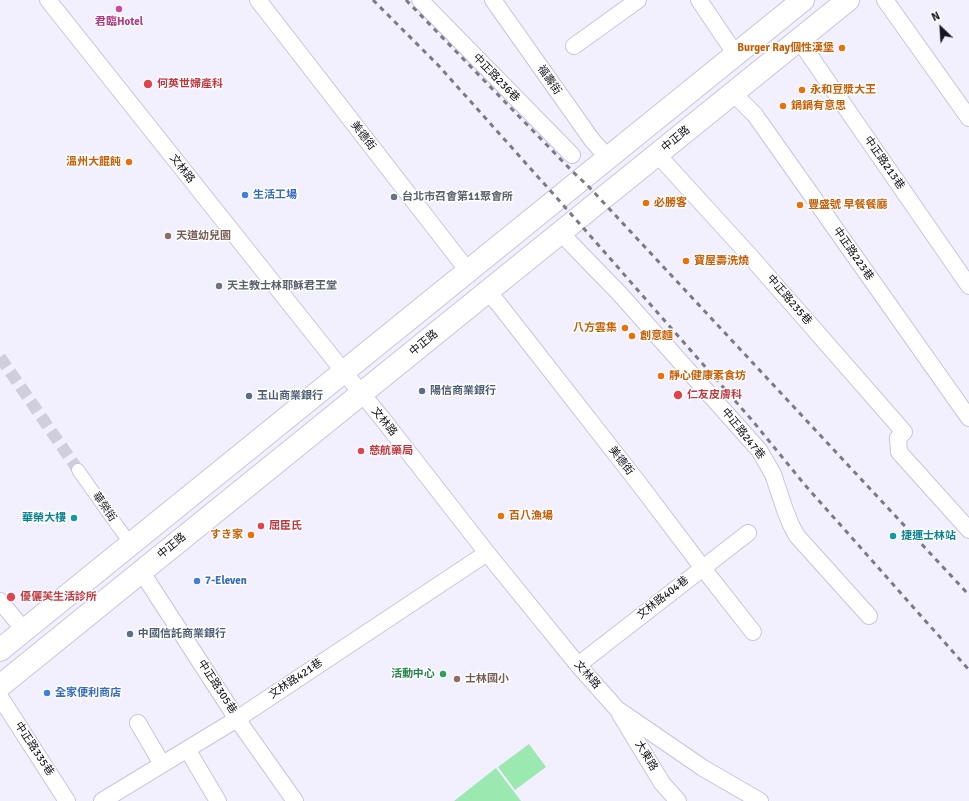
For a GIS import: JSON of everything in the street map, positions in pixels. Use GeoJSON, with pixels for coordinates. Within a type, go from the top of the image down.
{"type":"FeatureCollection","features":[{"type":"Feature","properties":{"kind":"main road"},"geometry":{"type":"LineString","coordinates":[[0,650],[804,0]]}},
{"type":"Feature","properties":{"kind":"main road","name":"中正路"},"geometry":{"type":"LineString","coordinates":[[0,686],[848,0]]}},
{"type":"Feature","properties":{"kind":"street","name":"文林路"},"geometry":{"type":"LineString","coordinates":[[48,0],[381,417],[487,553],[578,665],[617,709],[703,768],[760,801]]}},
{"type":"Feature","properties":{"kind":"street","name":"美德街"},"geometry":{"type":"LineString","coordinates":[[258,0],[468,271]]}},
{"type":"Feature","properties":{"kind":"street","name":"中正路236巷"},"geometry":{"type":"LineString","coordinates":[[420,0],[572,155]]}},
{"type":"Feature","properties":{"kind":"street","name":"福壽街"},"geometry":{"type":"LineString","coordinates":[[493,0],[592,140],[608,158]]}},
{"type":"Feature","properties":{"kind":"street"},"geometry":{"type":"LineString","coordinates":[[574,46],[638,0]]}},
{"type":"Feature","properties":{"kind":"street"},"geometry":{"type":"LineString","coordinates":[[699,0],[736,55]]}},
{"type":"Feature","properties":{"kind":"street"},"geometry":{"type":"LineString","coordinates":[[885,0],[969,118]]}},
{"type":"Feature","properties":{"kind":"street","name":"中正路213巷"},"geometry":{"type":"LineString","coordinates":[[799,40],[969,286]]}},
{"type":"Feature","properties":{"kind":"street","name":"中正路223巷"},"geometry":{"type":"LineString","coordinates":[[733,93],[755,115],[969,418]]}},
{"type":"Feature","properties":{"kind":"street","name":"中正路235巷"},"geometry":{"type":"LineString","coordinates":[[657,154],[760,267],[904,432],[898,438],[900,452],[969,530]]}},
{"type":"Feature","properties":{"kind":"street","name":"中正路247巷"},"geometry":{"type":"LineString","coordinates":[[560,232],[619,293],[759,450],[773,474],[791,525],[798,536],[869,616]]}},
{"type":"Feature","properties":{"kind":"street","name":"美德街"},"geometry":{"type":"LineString","coordinates":[[488,291],[636,479],[702,568],[754,632]]}},
{"type":"Feature","properties":{"kind":"street","name":"華榮街"},"geometry":{"type":"LineString","coordinates":[[78,470],[131,544]]}},
{"type":"Feature","properties":{"kind":"street","name":"文林路404巷"},"geometry":{"type":"LineString","coordinates":[[578,665],[748,533]]}},
{"type":"Feature","properties":{"kind":"street","name":"文林路421巷"},"geometry":{"type":"LineString","coordinates":[[102,801],[237,719],[487,553]]}},
{"type":"Feature","properties":{"kind":"street","name":"中正路305巷"},"geometry":{"type":"LineString","coordinates":[[141,571],[237,719],[295,801]]}},
{"type":"Feature","properties":{"kind":"street"},"geometry":{"type":"LineString","coordinates":[[0,601],[24,630]]}},
{"type":"Feature","properties":{"kind":"street","name":"中正路335巷"},"geometry":{"type":"LineString","coordinates":[[0,697],[67,801]]}},
{"type":"Feature","properties":{"kind":"street","name":"大東路"},"geometry":{"type":"LineString","coordinates":[[617,709],[662,783],[678,801]]}},
{"type":"Feature","properties":{"kind":"street"},"geometry":{"type":"LineString","coordinates":[[138,723],[162,764]]}},
{"type":"Feature","properties":{"kind":"street"},"geometry":{"type":"LineString","coordinates":[[187,749],[218,801]]}},
{"type":"Feature","properties":{"kind":"green space"},"geometry":{"type":"Polygon","coordinates":[[[529,744],[546,767],[515,790],[498,767],[529,744]]]}},
{"type":"Feature","properties":{"kind":"green space"},"geometry":{"type":"Polygon","coordinates":[[[496,768],[521,801],[454,801],[496,768]]]}},
{"type":"Feature","properties":{"kind":"tunnel"},"geometry":{"type":"LineString","coordinates":[[0,357],[78,470]]}},
{"type":"Feature","properties":{"kind":"railway"},"geometry":{"type":"LineString","coordinates":[[373,0],[438,65],[564,206],[751,419],[805,485],[969,670]]}},
{"type":"Feature","properties":{"kind":"railway"},"geometry":{"type":"LineString","coordinates":[[406,0],[589,187],[969,595]]}},
{"type":"Feature","properties":{"kind":"place","name":"君臨Hotel"},"geometry":{"type":"Point","coordinates":[119,9]}},
{"type":"Feature","properties":{"kind":"place","name":"Burger Ray個性漢堡"},"geometry":{"type":"Point","coordinates":[842,48]}},
{"type":"Feature","properties":{"kind":"place","name":"何英世婦產科"},"geometry":{"type":"Point","coordinates":[148,84]}},
{"type":"Feature","properties":{"kind":"place","name":"永和豆漿大王"},"geometry":{"type":"Point","coordinates":[802,90]}},
{"type":"Feature","properties":{"kind":"place","name":"鍋鍋有意思"},"geometry":{"type":"Point","coordinates":[783,106]}},
{"type":"Feature","properties":{"kind":"place","name":"溫州大餛飩"},"geometry":{"type":"Point","coordinates":[129,162]}},
{"type":"Feature","properties":{"kind":"place","name":"生活工場"},"geometry":{"type":"Point","coordinates":[245,195]}},
{"type":"Feature","properties":{"kind":"place","name":"台北市召會第11聚會所"},"geometry":{"type":"Point","coordinates":[394,197]}},
{"type":"Feature","properties":{"kind":"place","name":"必勝客"},"geometry":{"type":"Point","coordinates":[646,203]}},
{"type":"Feature","properties":{"kind":"place","name":"豐盛號 早餐餐廳"},"geometry":{"type":"Point","coordinates":[800,205]}},
{"type":"Feature","properties":{"kind":"place","name":"天道幼兒園"},"geometry":{"type":"Point","coordinates":[168,236]}},
{"type":"Feature","properties":{"kind":"place","name":"寶屋壽洗燒"},"geometry":{"type":"Point","coordinates":[686,261]}},
{"type":"Feature","properties":{"kind":"place","name":"天主教士林耶穌君王堂"},"geometry":{"type":"Point","coordinates":[219,286]}},
{"type":"Feature","properties":{"kind":"place","name":"八方雲集"},"geometry":{"type":"Point","coordinates":[625,328]}},
{"type":"Feature","properties":{"kind":"place","name":"創意麵"},"geometry":{"type":"Point","coordinates":[632,336]}},
{"type":"Feature","properties":{"kind":"place","name":"靜心健康素食坊"},"geometry":{"type":"Point","coordinates":[661,376]}},
{"type":"Feature","properties":{"kind":"place","name":"陽信商業銀行"},"geometry":{"type":"Point","coordinates":[422,391]}},
{"type":"Feature","properties":{"kind":"place","name":"仁友皮膚科"},"geometry":{"type":"Point","coordinates":[678,395]}},
{"type":"Feature","properties":{"kind":"place","name":"玉山商業銀行"},"geometry":{"type":"Point","coordinates":[249,396]}},
{"type":"Feature","properties":{"kind":"place","name":"慈航藥局"},"geometry":{"type":"Point","coordinates":[361,451]}},
{"type":"Feature","properties":{"kind":"place","name":"百八漁場"},"geometry":{"type":"Point","coordinates":[501,516]}},
{"type":"Feature","properties":{"kind":"place","name":"華榮大樓"},"geometry":{"type":"Point","coordinates":[74,518]}},
{"type":"Feature","properties":{"kind":"place","name":"屈臣氏"},"geometry":{"type":"Point","coordinates":[261,526]}},
{"type":"Feature","properties":{"kind":"place","name":"すき家"},"geometry":{"type":"Point","coordinates":[251,535]}},
{"type":"Feature","properties":{"kind":"place","name":"捷運士林站"},"geometry":{"type":"Point","coordinates":[893,536]}},
{"type":"Feature","properties":{"kind":"place","name":"7-Eleven"},"geometry":{"type":"Point","coordinates":[197,581]}},
{"type":"Feature","properties":{"kind":"place","name":"優儷芙生活診所"},"geometry":{"type":"Point","coordinates":[11,597]}},
{"type":"Feature","properties":{"kind":"place","name":"中國信託商業銀行"},"geometry":{"type":"Point","coordinates":[130,634]}},
{"type":"Feature","properties":{"kind":"place","name":"活動中心"},"geometry":{"type":"Point","coordinates":[443,674]}},
{"type":"Feature","properties":{"kind":"place","name":"士林國小"},"geometry":{"type":"Point","coordinates":[457,679]}},
{"type":"Feature","properties":{"kind":"place","name":"全家便利商店"},"geometry":{"type":"Point","coordinates":[47,693]}}]}
